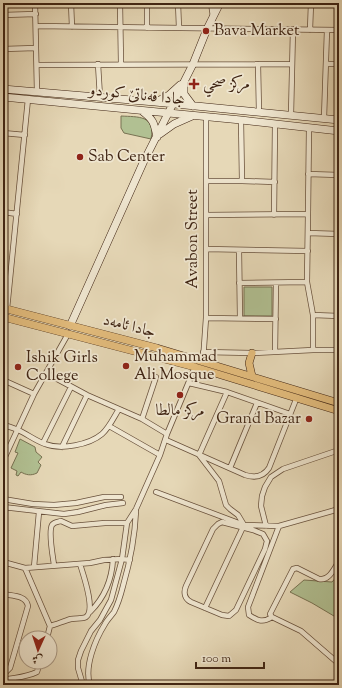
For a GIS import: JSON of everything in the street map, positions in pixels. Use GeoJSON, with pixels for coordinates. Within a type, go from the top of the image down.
{"type":"FeatureCollection","features":[{"type":"Feature","properties":{"kind":"main road","name":"جادا ئامەد"},"geometry":{"type":"LineString","coordinates":[[5,309],[203,361],[339,403]]}},
{"type":"Feature","properties":{"kind":"main road","name":"جادا ئامەد"},"geometry":{"type":"LineString","coordinates":[[3,317],[195,367],[339,411]]}},
{"type":"Feature","properties":{"kind":"main road"},"geometry":{"type":"LineString","coordinates":[[252,353],[249,363],[252,376]]}},
{"type":"Feature","properties":{"kind":"street"},"geometry":{"type":"LineString","coordinates":[[35,3],[37,92]]}},
{"type":"Feature","properties":{"kind":"street"},"geometry":{"type":"LineString","coordinates":[[71,3],[72,27]]}},
{"type":"Feature","properties":{"kind":"street"},"geometry":{"type":"LineString","coordinates":[[120,3],[121,64]]}},
{"type":"Feature","properties":{"kind":"street"},"geometry":{"type":"LineString","coordinates":[[147,3],[147,28]]}},
{"type":"Feature","properties":{"kind":"street"},"geometry":{"type":"LineString","coordinates":[[178,3],[179,28]]}},
{"type":"Feature","properties":{"kind":"street"},"geometry":{"type":"LineString","coordinates":[[211,3],[213,17]]}},
{"type":"Feature","properties":{"kind":"street"},"geometry":{"type":"LineString","coordinates":[[70,326],[143,163],[184,83],[220,3]]}},
{"type":"Feature","properties":{"kind":"street"},"geometry":{"type":"LineString","coordinates":[[310,30],[311,3]]}},
{"type":"Feature","properties":{"kind":"street"},"geometry":{"type":"LineString","coordinates":[[3,15],[36,14]]}},
{"type":"Feature","properties":{"kind":"street"},"geometry":{"type":"LineString","coordinates":[[36,26],[339,30]]}},
{"type":"Feature","properties":{"kind":"street"},"geometry":{"type":"LineString","coordinates":[[291,115],[293,29]]}},
{"type":"Feature","properties":{"kind":"street"},"geometry":{"type":"LineString","coordinates":[[324,118],[327,30]]}},
{"type":"Feature","properties":{"kind":"street"},"geometry":{"type":"LineString","coordinates":[[3,49],[36,48]]}},
{"type":"Feature","properties":{"kind":"street"},"geometry":{"type":"LineString","coordinates":[[98,64],[100,97]]}},
{"type":"Feature","properties":{"kind":"street"},"geometry":{"type":"LineString","coordinates":[[258,64],[258,112]]}},
{"type":"Feature","properties":{"kind":"street"},"geometry":{"type":"LineString","coordinates":[[36,65],[292,64]]}},
{"type":"Feature","properties":{"kind":"street"},"geometry":{"type":"LineString","coordinates":[[326,64],[339,64]]}},
{"type":"Feature","properties":{"kind":"street"},"geometry":{"type":"LineString","coordinates":[[155,102],[184,83]]}},
{"type":"Feature","properties":{"kind":"street"},"geometry":{"type":"LineString","coordinates":[[184,83],[184,94],[193,106]]}},
{"type":"Feature","properties":{"kind":"street","name":"جادا قەناتێ کوردو"},"geometry":{"type":"LineString","coordinates":[[3,89],[339,120]]}},
{"type":"Feature","properties":{"kind":"street","name":"جادا قەناتێ کوردو"},"geometry":{"type":"LineString","coordinates":[[3,97],[339,131]]}},
{"type":"Feature","properties":{"kind":"street"},"geometry":{"type":"LineString","coordinates":[[5,309],[17,214],[28,99]]}},
{"type":"Feature","properties":{"kind":"street"},"geometry":{"type":"LineString","coordinates":[[142,110],[152,118],[157,137]]}},
{"type":"Feature","properties":{"kind":"street"},"geometry":{"type":"LineString","coordinates":[[157,137],[166,128],[193,116]]}},
{"type":"Feature","properties":{"kind":"street","name":"Avabon Street"},"geometry":{"type":"LineString","coordinates":[[203,361],[206,318],[206,117]]}},
{"type":"Feature","properties":{"kind":"street"},"geometry":{"type":"LineString","coordinates":[[241,120],[242,181]]}},
{"type":"Feature","properties":{"kind":"street"},"geometry":{"type":"LineString","coordinates":[[274,215],[275,125]]}},
{"type":"Feature","properties":{"kind":"street"},"geometry":{"type":"LineString","coordinates":[[309,128],[307,282],[313,315],[313,350]]}},
{"type":"Feature","properties":{"kind":"street"},"geometry":{"type":"LineString","coordinates":[[3,133],[25,135]]}},
{"type":"Feature","properties":{"kind":"street"},"geometry":{"type":"LineString","coordinates":[[308,174],[339,175]]}},
{"type":"Feature","properties":{"kind":"street"},"geometry":{"type":"LineString","coordinates":[[206,181],[275,182]]}},
{"type":"Feature","properties":{"kind":"street"},"geometry":{"type":"LineString","coordinates":[[3,212],[17,214]]}},
{"type":"Feature","properties":{"kind":"street"},"geometry":{"type":"LineString","coordinates":[[206,215],[308,214]]}},
{"type":"Feature","properties":{"kind":"street"},"geometry":{"type":"LineString","coordinates":[[308,233],[339,234]]}},
{"type":"Feature","properties":{"kind":"street"},"geometry":{"type":"LineString","coordinates":[[206,249],[308,251]]}},
{"type":"Feature","properties":{"kind":"street"},"geometry":{"type":"LineString","coordinates":[[239,250],[238,283],[240,318]]}},
{"type":"Feature","properties":{"kind":"street"},"geometry":{"type":"LineString","coordinates":[[275,352],[276,282]]}},
{"type":"Feature","properties":{"kind":"street"},"geometry":{"type":"LineString","coordinates":[[238,283],[307,282]]}},
{"type":"Feature","properties":{"kind":"street"},"geometry":{"type":"LineString","coordinates":[[313,315],[339,316]]}},
{"type":"Feature","properties":{"kind":"street"},"geometry":{"type":"LineString","coordinates":[[206,318],[276,319]]}},
{"type":"Feature","properties":{"kind":"street"},"geometry":{"type":"LineString","coordinates":[[3,461],[34,394],[68,334]]}},
{"type":"Feature","properties":{"kind":"street"},"geometry":{"type":"LineString","coordinates":[[203,352],[252,353],[339,350]]}},
{"type":"Feature","properties":{"kind":"street"},"geometry":{"type":"LineString","coordinates":[[82,685],[78,668],[78,660],[81,650],[91,631],[100,620],[111,600],[122,559],[127,523],[136,509],[160,454],[195,367]]}},
{"type":"Feature","properties":{"kind":"street"},"geometry":{"type":"LineString","coordinates":[[46,373],[87,395],[142,419],[167,434]]}},
{"type":"Feature","properties":{"kind":"street"},"geometry":{"type":"LineString","coordinates":[[142,419],[156,377]]}},
{"type":"Feature","properties":{"kind":"street"},"geometry":{"type":"LineString","coordinates":[[3,380],[34,394]]}},
{"type":"Feature","properties":{"kind":"street"},"geometry":{"type":"LineString","coordinates":[[189,383],[227,392],[290,414]]}},
{"type":"Feature","properties":{"kind":"street"},"geometry":{"type":"LineString","coordinates":[[43,443],[71,387]]}},
{"type":"Feature","properties":{"kind":"street"},"geometry":{"type":"LineString","coordinates":[[199,455],[227,392]]}},
{"type":"Feature","properties":{"kind":"street"},"geometry":{"type":"LineString","coordinates":[[62,447],[87,395]]}},
{"type":"Feature","properties":{"kind":"street"},"geometry":{"type":"LineString","coordinates":[[166,440],[249,476],[258,476],[266,472],[297,398]]}},
{"type":"Feature","properties":{"kind":"street"},"geometry":{"type":"LineString","coordinates":[[230,468],[257,402]]}},
{"type":"Feature","properties":{"kind":"street"},"geometry":{"type":"LineString","coordinates":[[3,425],[17,429],[43,443],[55,447],[62,447],[92,440],[102,434],[109,426],[119,409]]}},
{"type":"Feature","properties":{"kind":"street"},"geometry":{"type":"LineString","coordinates":[[109,426],[160,454]]}},
{"type":"Feature","properties":{"kind":"street"},"geometry":{"type":"LineString","coordinates":[[266,526],[262,506],[262,496],[271,477],[280,470],[339,450]]}},
{"type":"Feature","properties":{"kind":"street"},"geometry":{"type":"LineString","coordinates":[[199,455],[219,481],[226,505],[238,515],[244,527]]}},
{"type":"Feature","properties":{"kind":"street"},"geometry":{"type":"LineString","coordinates":[[156,492],[244,527],[263,534],[265,537],[266,545],[236,610],[232,615],[226,616],[187,599],[184,591],[214,529],[218,524],[222,522],[244,527],[279,526],[339,509]]}},
{"type":"Feature","properties":{"kind":"street"},"geometry":{"type":"LineString","coordinates":[[104,497],[106,505]]}},
{"type":"Feature","properties":{"kind":"street"},"geometry":{"type":"LineString","coordinates":[[3,499],[32,504],[54,505],[76,503],[104,497],[121,497]]}},
{"type":"Feature","properties":{"kind":"street"},"geometry":{"type":"LineString","coordinates":[[3,522],[4,507],[64,514],[123,503]]}},
{"type":"Feature","properties":{"kind":"street"},"geometry":{"type":"LineString","coordinates":[[90,685],[88,675],[90,661],[99,635],[114,612],[130,560],[136,525],[136,509]]}},
{"type":"Feature","properties":{"kind":"street"},"geometry":{"type":"LineString","coordinates":[[34,567],[39,512]]}},
{"type":"Feature","properties":{"kind":"street"},"geometry":{"type":"LineString","coordinates":[[54,565],[51,533],[54,523],[61,521],[72,526],[127,523]]}},
{"type":"Feature","properties":{"kind":"street"},"geometry":{"type":"LineString","coordinates":[[272,617],[260,622],[249,615],[248,607],[279,526]]}},
{"type":"Feature","properties":{"kind":"street"},"geometry":{"type":"LineString","coordinates":[[205,608],[244,527]]}},
{"type":"Feature","properties":{"kind":"street"},"geometry":{"type":"LineString","coordinates":[[3,562],[25,568],[80,564],[113,559],[130,560]]}},
{"type":"Feature","properties":{"kind":"street"},"geometry":{"type":"LineString","coordinates":[[50,626],[71,619],[87,616],[103,596],[110,576],[113,559]]}},
{"type":"Feature","properties":{"kind":"street"},"geometry":{"type":"LineString","coordinates":[[272,617],[270,613],[293,569],[297,568],[323,580],[328,577],[339,561]]}},
{"type":"Feature","properties":{"kind":"street"},"geometry":{"type":"LineString","coordinates":[[80,564],[89,598],[90,612]]}},
{"type":"Feature","properties":{"kind":"street"},"geometry":{"type":"LineString","coordinates":[[25,568],[50,626],[49,630]]}},
{"type":"Feature","properties":{"kind":"street"},"geometry":{"type":"LineString","coordinates":[[3,594],[24,599],[28,606],[10,668],[3,673]]}},
{"type":"Feature","properties":{"kind":"street"},"geometry":{"type":"LineString","coordinates":[[272,617],[301,631],[339,664]]}},
{"type":"Feature","properties":{"kind":"street"},"geometry":{"type":"LineString","coordinates":[[3,680],[14,677],[27,677],[37,672],[38,670]]}},
{"type":"Feature","properties":{"kind":"green space"},"geometry":{"type":"Polygon","coordinates":[[[121,116],[139,117],[148,121],[151,125],[152,131],[151,139],[124,133],[121,128],[121,116]]]}},
{"type":"Feature","properties":{"kind":"green space"},"geometry":{"type":"Polygon","coordinates":[[[244,287],[272,287],[272,316],[244,316],[244,287]]]}},
{"type":"Feature","properties":{"kind":"green space"},"geometry":{"type":"Polygon","coordinates":[[[20,439],[35,447],[36,452],[42,457],[38,462],[41,465],[37,473],[33,475],[21,472],[18,476],[16,475],[17,471],[11,468],[18,453],[15,452],[20,439]]]}},
{"type":"Feature","properties":{"kind":"green space"},"geometry":{"type":"Polygon","coordinates":[[[339,574],[339,619],[290,592],[304,580],[332,582],[339,574]]]}},
{"type":"Feature","properties":{"kind":"place","name":"Bava Market"},"geometry":{"type":"Point","coordinates":[206,31]}},
{"type":"Feature","properties":{"kind":"place","name":"مركز صحي"},"geometry":{"type":"Point","coordinates":[194,84]}},
{"type":"Feature","properties":{"kind":"place","name":"Sab Center"},"geometry":{"type":"Point","coordinates":[80,157]}},
{"type":"Feature","properties":{"kind":"place","name":"Muhammad Ali Mosque"},"geometry":{"type":"Point","coordinates":[126,366]}},
{"type":"Feature","properties":{"kind":"place","name":"Ishik Girls College"},"geometry":{"type":"Point","coordinates":[18,367]}},
{"type":"Feature","properties":{"kind":"place","name":"مركز مالطا"},"geometry":{"type":"Point","coordinates":[180,395]}},
{"type":"Feature","properties":{"kind":"place","name":"Grand Bazar"},"geometry":{"type":"Point","coordinates":[309,419]}}]}
